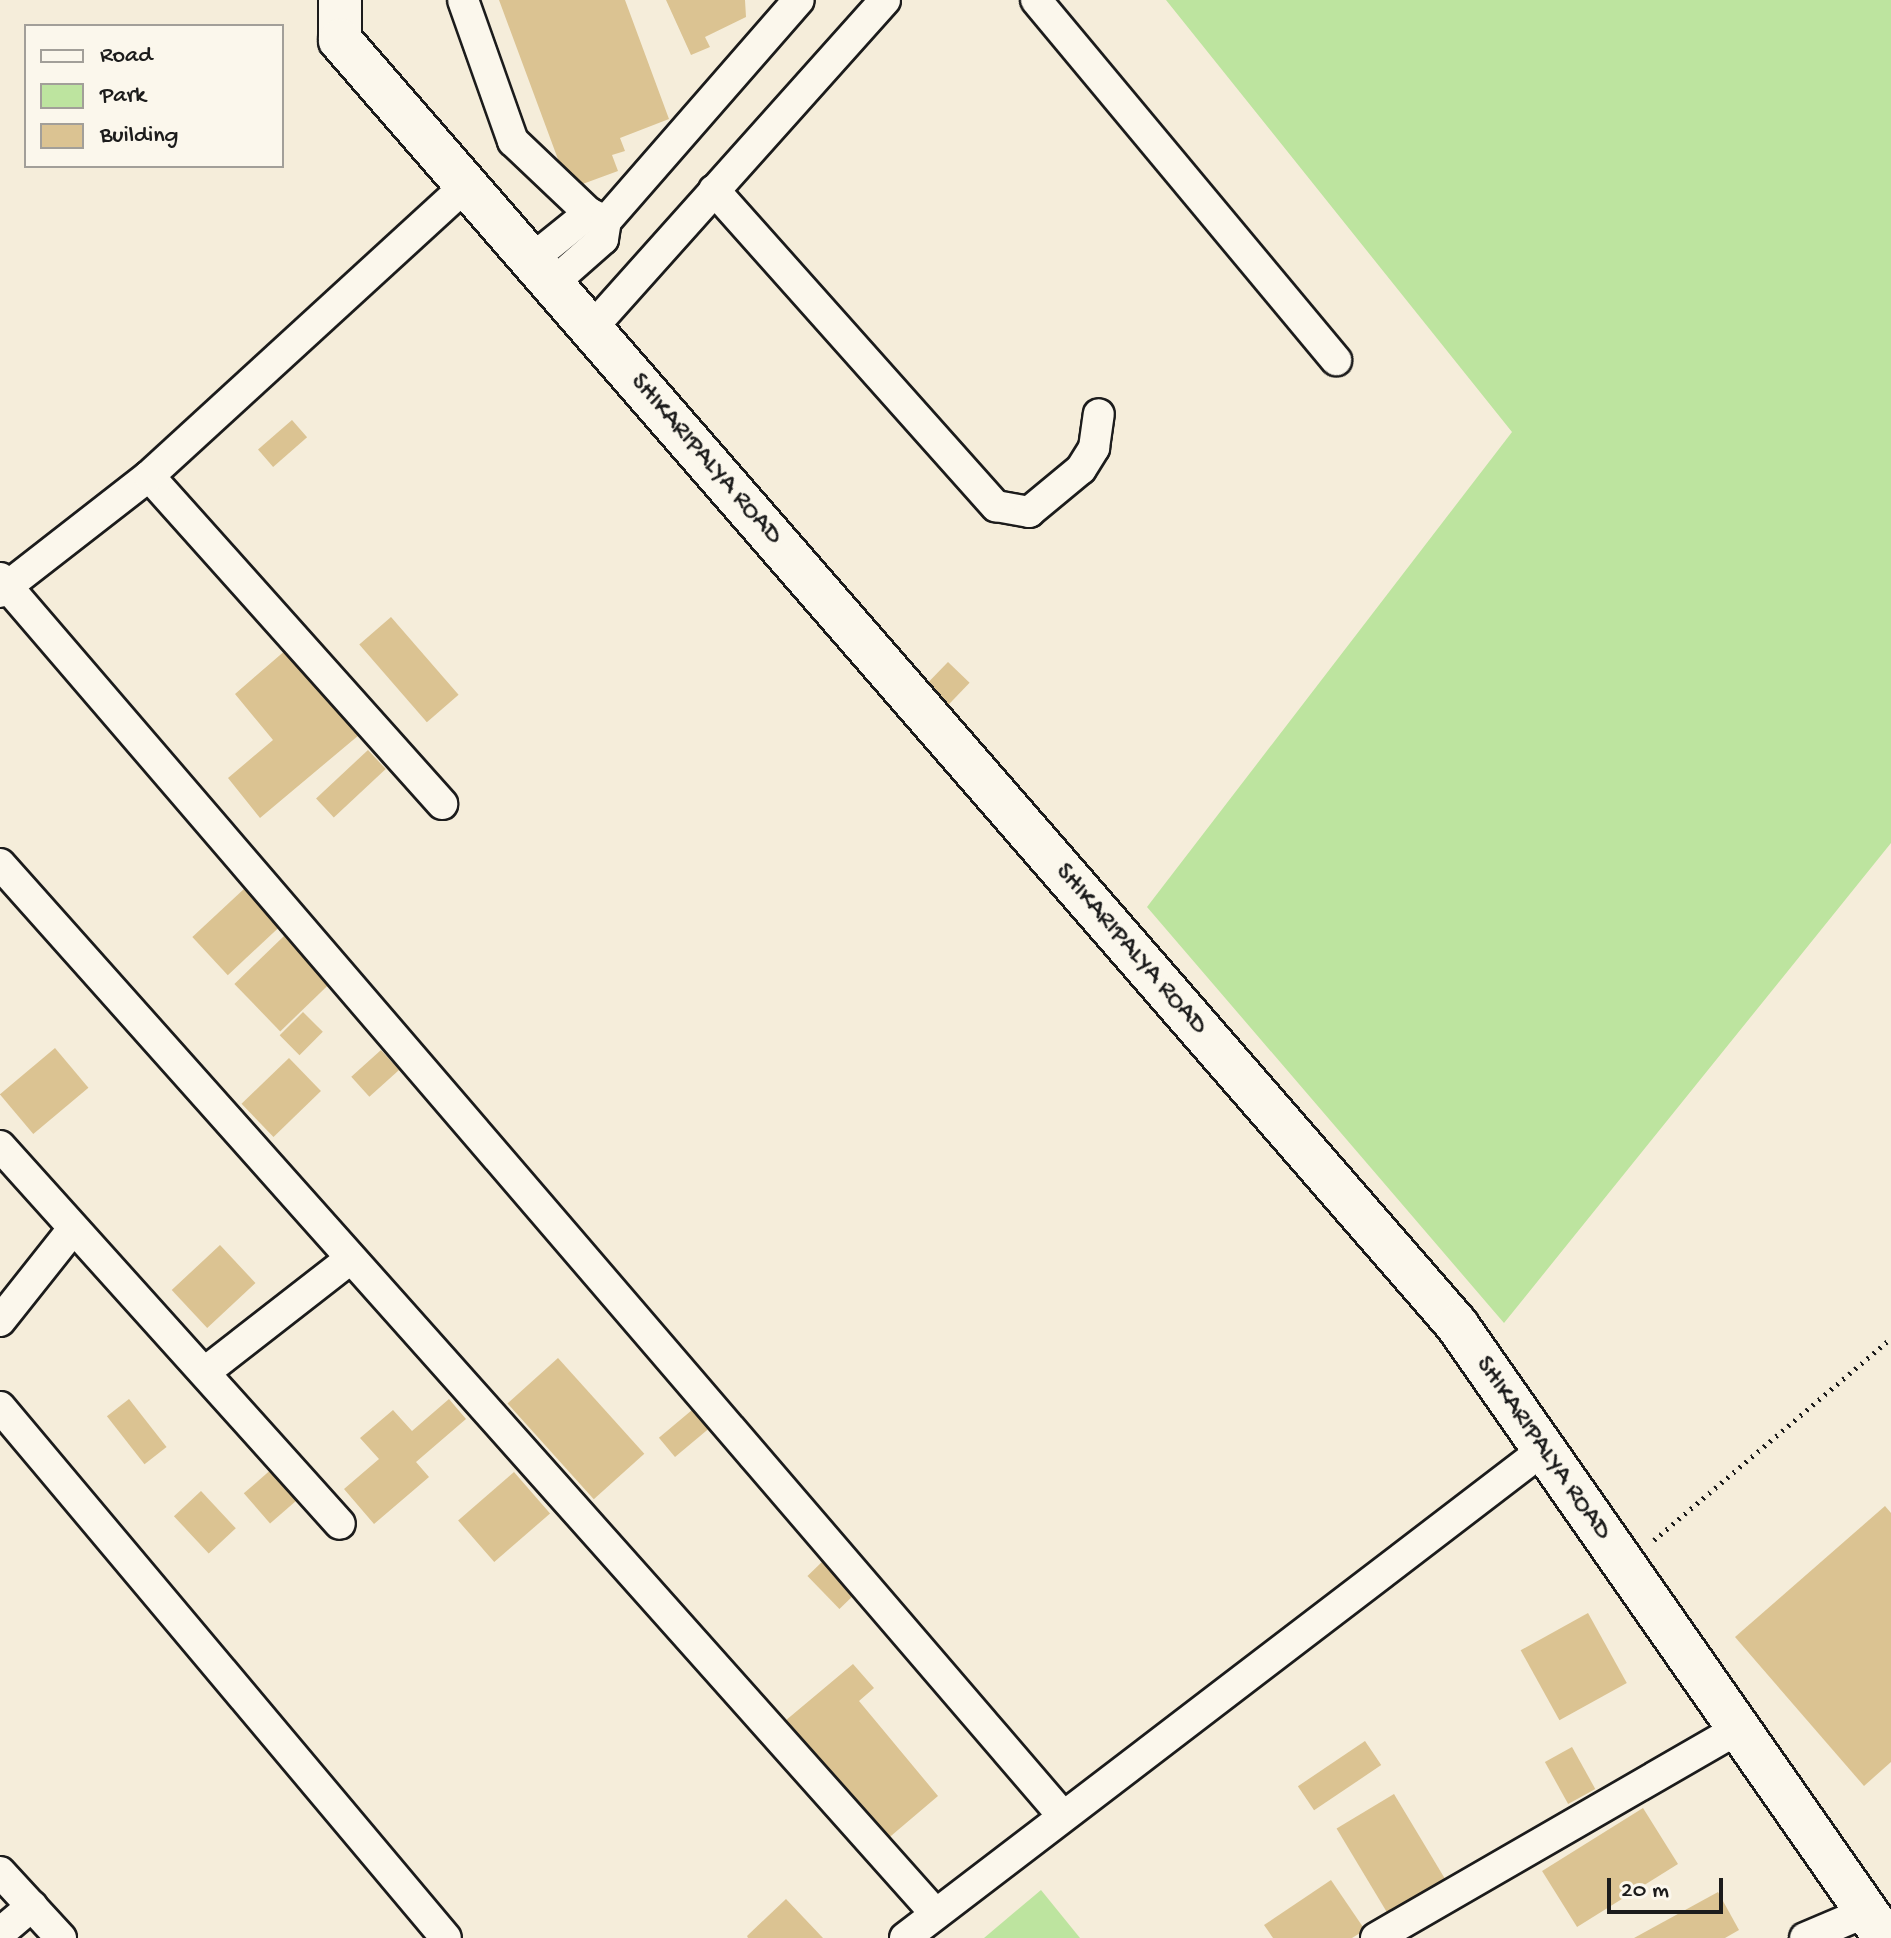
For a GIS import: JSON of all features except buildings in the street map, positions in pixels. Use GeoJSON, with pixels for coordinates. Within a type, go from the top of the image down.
{"type":"FeatureCollection","features":[{"type":"Feature","properties":{"kind":"street","name":"SHIKARIPALYA ROAD"},"geometry":{"type":"LineString","coordinates":[[340,0],[340,40],[1457,1325],[1876,1925]]}},
{"type":"Feature","properties":{"kind":"street"},"geometry":{"type":"LineString","coordinates":[[463,0],[513,141],[597,217]]}},
{"type":"Feature","properties":{"kind":"street"},"geometry":{"type":"LineString","coordinates":[[541,272],[597,217],[799,0]]}},
{"type":"Feature","properties":{"kind":"street"},"geometry":{"type":"LineString","coordinates":[[591,329],[885,0]]}},
{"type":"Feature","properties":{"kind":"street"},"geometry":{"type":"LineString","coordinates":[[1036,0],[1336,360]]}},
{"type":"Feature","properties":{"kind":"street"},"geometry":{"type":"LineString","coordinates":[[466,186],[149,476],[2,585],[1063,1816]]}},
{"type":"Feature","properties":{"kind":"street"},"geometry":{"type":"LineString","coordinates":[[714,190],[996,506],[1029,512],[1081,469],[1094,448],[1099,414]]}},
{"type":"Feature","properties":{"kind":"street"},"geometry":{"type":"LineString","coordinates":[[149,476],[442,804]]}},
{"type":"Feature","properties":{"kind":"street"},"geometry":{"type":"LineString","coordinates":[[0,864],[935,1913]]}},
{"type":"Feature","properties":{"kind":"street"},"geometry":{"type":"LineString","coordinates":[[0,1146],[72,1230],[205,1372],[340,1524]]}},
{"type":"Feature","properties":{"kind":"street"},"geometry":{"type":"LineString","coordinates":[[0,1321],[72,1230]]}},
{"type":"Feature","properties":{"kind":"street"},"geometry":{"type":"LineString","coordinates":[[205,1372],[350,1259]]}},
{"type":"Feature","properties":{"kind":"street"},"geometry":{"type":"LineString","coordinates":[[0,1407],[446,1938]]}},
{"type":"Feature","properties":{"kind":"street"},"geometry":{"type":"LineString","coordinates":[[905,1938],[1543,1450]]}},
{"type":"Feature","properties":{"kind":"street"},"geometry":{"type":"LineString","coordinates":[[1376,1938],[1738,1729]]}},
{"type":"Feature","properties":{"kind":"street"},"geometry":{"type":"LineString","coordinates":[[0,1872],[61,1938]]}},
{"type":"Feature","properties":{"kind":"street"},"geometry":{"type":"LineString","coordinates":[[0,1933],[32,1906]]}},
{"type":"Feature","properties":{"kind":"street"},"geometry":{"type":"LineString","coordinates":[[1805,1938],[1876,1925]]}},
{"type":"Feature","properties":{"kind":"path"},"geometry":{"type":"LineString","coordinates":[[1623,1566],[1891,1338]]}},
{"type":"Feature","properties":{"kind":"green space"},"geometry":{"type":"Polygon","coordinates":[[[1166,0],[1891,0],[1891,843],[1504,1323],[1147,907],[1512,432],[1166,0]]]}},
{"type":"Feature","properties":{"kind":"green space"},"geometry":{"type":"Polygon","coordinates":[[[1041,1890],[1080,1938],[984,1938],[1041,1890]]]}}]}
